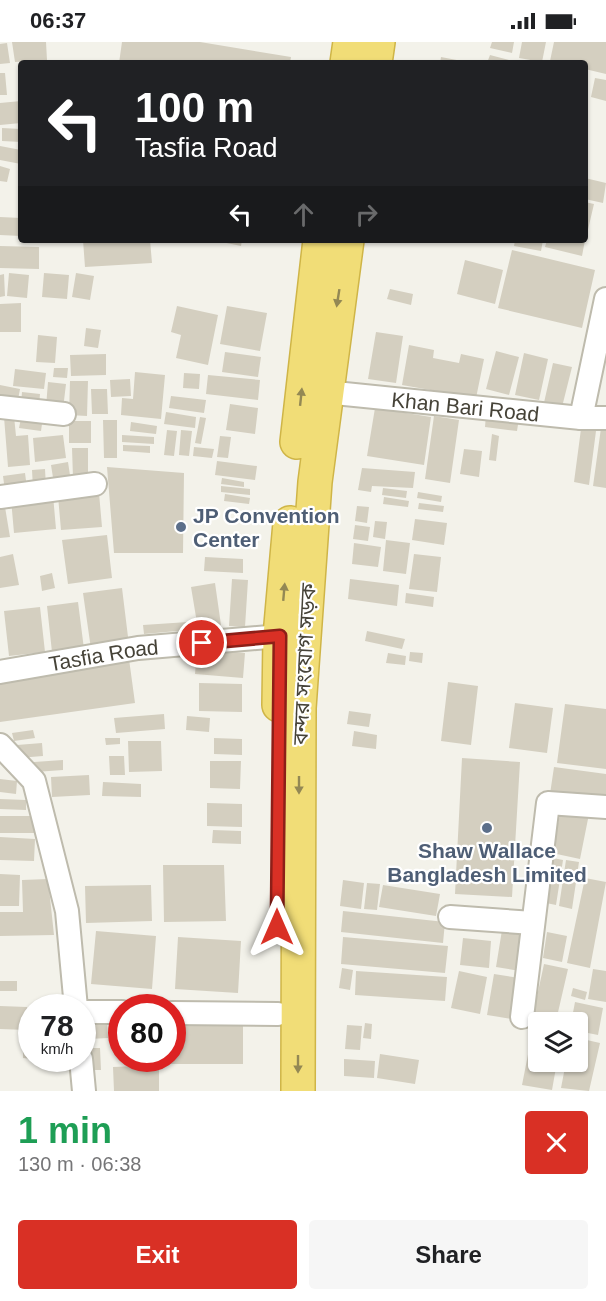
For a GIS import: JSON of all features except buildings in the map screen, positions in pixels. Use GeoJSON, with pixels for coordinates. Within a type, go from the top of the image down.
{"type":"FeatureCollection","features":[{"type":"Feature","properties":{"kind":"highway"},"geometry":{"type":"LineString","coordinates":[[347,60],[350,42]]}},
{"type":"Feature","properties":{"kind":"highway"},"geometry":{"type":"LineString","coordinates":[[375,60],[378,42]]}},
{"type":"Feature","properties":{"kind":"highway","name":"বন্দর সংযোগ সড়ক"},"geometry":{"type":"LineString","coordinates":[[277,1091],[280,636],[301,394],[320,243]]}},
{"type":"Feature","properties":{"kind":"highway","name":"বন্দর সংযোগ সড়ক"},"geometry":{"type":"LineString","coordinates":[[298,1091],[299,708],[315,482],[325,392],[347,243]]}},
{"type":"Feature","properties":{"kind":"street"},"geometry":{"type":"LineString","coordinates":[[581,418],[606,300]]}},
{"type":"Feature","properties":{"kind":"street","name":"Khan Bari Road"},"geometry":{"type":"LineString","coordinates":[[325,392],[581,418],[606,418]]}},
{"type":"Feature","properties":{"kind":"street"},"geometry":{"type":"LineString","coordinates":[[0,407],[64,414]]}},
{"type":"Feature","properties":{"kind":"street"},"geometry":{"type":"LineString","coordinates":[[0,497],[95,483]]}},
{"type":"Feature","properties":{"kind":"street","name":"Tasfia Road"},"geometry":{"type":"LineString","coordinates":[[0,672],[138,648],[280,636]]}},
{"type":"Feature","properties":{"kind":"street"},"geometry":{"type":"LineString","coordinates":[[0,745],[34,781],[67,911],[75,994]]}},
{"type":"Feature","properties":{"kind":"street"},"geometry":{"type":"LineString","coordinates":[[522,1017],[548,803],[606,807]]}},
{"type":"Feature","properties":{"kind":"street"},"geometry":{"type":"LineString","coordinates":[[450,917],[533,923]]}},
{"type":"Feature","properties":{"kind":"street"},"geometry":{"type":"LineString","coordinates":[[186,1013],[278,1014]]}},
{"type":"Feature","properties":{"kind":"street"},"geometry":{"type":"LineString","coordinates":[[82,1072],[84,1091]]}},
{"type":"Feature","properties":{"kind":"place","name":"JP Convention Center"},"geometry":{"type":"Point","coordinates":[181,527]}},
{"type":"Feature","properties":{"kind":"place","name":"Shaw Wallace Bangladesh Limited"},"geometry":{"type":"Point","coordinates":[487,828]}},
{"type":"Feature","properties":{"kind":"route"},"geometry":{"type":"LineString","coordinates":[[202,643],[280,636],[277,927]]}}]}
